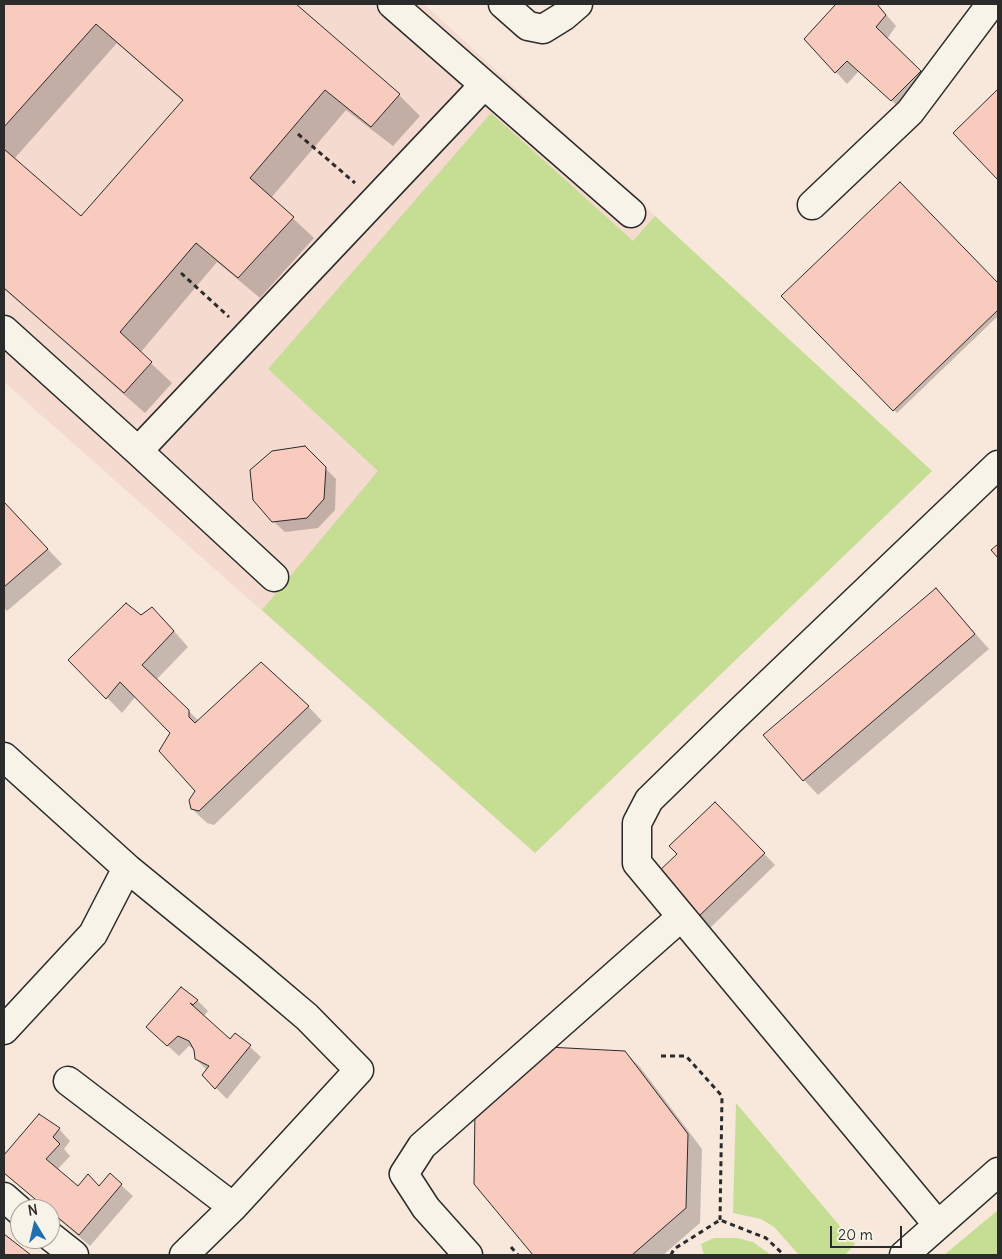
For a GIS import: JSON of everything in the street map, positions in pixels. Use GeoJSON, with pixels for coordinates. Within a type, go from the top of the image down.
{"type":"FeatureCollection","features":[{"type":"Feature","properties":{"kind":"street"},"geometry":{"type":"LineString","coordinates":[[392,4],[631,213]]}},
{"type":"Feature","properties":{"kind":"street"},"geometry":{"type":"LineString","coordinates":[[502,4],[528,26],[543,30],[578,4]]}},
{"type":"Feature","properties":{"kind":"street"},"geometry":{"type":"LineString","coordinates":[[812,205],[910,112],[991,4]]}},
{"type":"Feature","properties":{"kind":"street"},"geometry":{"type":"LineString","coordinates":[[138,451],[484,85]]}},
{"type":"Feature","properties":{"kind":"street"},"geometry":{"type":"LineString","coordinates":[[4,330],[274,577]]}},
{"type":"Feature","properties":{"kind":"street"},"geometry":{"type":"LineString","coordinates":[[938,1225],[636,863],[637,823],[649,800],[998,465]]}},
{"type":"Feature","properties":{"kind":"street"},"geometry":{"type":"LineString","coordinates":[[4,757],[127,868],[299,1011],[359,1070],[233,1207],[184,1255]]}},
{"type":"Feature","properties":{"kind":"street"},"geometry":{"type":"LineString","coordinates":[[4,1030],[93,934],[127,868]]}},
{"type":"Feature","properties":{"kind":"street"},"geometry":{"type":"LineString","coordinates":[[468,1255],[426,1208],[404,1174],[422,1146],[681,917]]}},
{"type":"Feature","properties":{"kind":"street"},"geometry":{"type":"LineString","coordinates":[[68,1081],[233,1207]]}},
{"type":"Feature","properties":{"kind":"street"},"geometry":{"type":"LineString","coordinates":[[904,1255],[998,1172]]}},
{"type":"Feature","properties":{"kind":"street"},"geometry":{"type":"LineString","coordinates":[[60,1244],[74,1255]]}},
{"type":"Feature","properties":{"kind":"path"},"geometry":{"type":"LineString","coordinates":[[298,134],[375,200]]}},
{"type":"Feature","properties":{"kind":"path"},"geometry":{"type":"LineString","coordinates":[[181,273],[247,335]]}},
{"type":"Feature","properties":{"kind":"path"},"geometry":{"type":"LineString","coordinates":[[661,1056],[686,1056],[722,1096],[720,1220]]}},
{"type":"Feature","properties":{"kind":"path"},"geometry":{"type":"LineString","coordinates":[[671,1255],[674,1249],[720,1220]]}},
{"type":"Feature","properties":{"kind":"path"},"geometry":{"type":"LineString","coordinates":[[720,1220],[766,1238],[784,1255]]}},
{"type":"Feature","properties":{"kind":"path"},"geometry":{"type":"LineString","coordinates":[[511,1247],[518,1255]]}},
{"type":"Feature","properties":{"kind":"shaded area"},"geometry":{"type":"Polygon","coordinates":[[[4,4],[424,4],[932,471],[535,853],[4,382],[4,4]]]}},
{"type":"Feature","properties":{"kind":"green space"},"geometry":{"type":"Polygon","coordinates":[[[491,113],[633,241],[655,216],[932,471],[535,853],[262,610],[378,471],[268,369],[491,113]]]}},
{"type":"Feature","properties":{"kind":"green space"},"geometry":{"type":"Polygon","coordinates":[[[736,1103],[855,1244],[845,1255],[799,1255],[774,1227],[761,1219],[733,1213],[736,1103]]]}},
{"type":"Feature","properties":{"kind":"green space"},"geometry":{"type":"Polygon","coordinates":[[[998,1210],[998,1255],[944,1255],[998,1210]]]}},
{"type":"Feature","properties":{"kind":"green space"},"geometry":{"type":"Polygon","coordinates":[[[714,1238],[737,1238],[753,1242],[771,1255],[704,1255],[701,1244],[714,1238]]]}},
{"type":"Feature","properties":{"kind":"building"},"geometry":{"type":"Polygon","coordinates":[[[4,4],[296,4],[400,94],[371,127],[325,90],[250,178],[294,217],[238,278],[196,243],[120,332],[152,362],[124,393],[4,288],[4,149],[81,216],[183,100],[96,24],[4,127],[4,4]]]}},
{"type":"Feature","properties":{"kind":"building"},"geometry":{"type":"Polygon","coordinates":[[[836,4],[877,4],[886,15],[876,27],[921,71],[891,101],[847,61],[835,73],[804,39],[836,4]]]}},
{"type":"Feature","properties":{"kind":"building"},"geometry":{"type":"Polygon","coordinates":[[[998,89],[998,180],[953,133],[998,89]]]}},
{"type":"Feature","properties":{"kind":"building"},"geometry":{"type":"Polygon","coordinates":[[[900,182],[998,283],[998,310],[893,411],[781,296],[900,182]]]}},
{"type":"Feature","properties":{"kind":"building"},"geometry":{"type":"Polygon","coordinates":[[[305,446],[326,467],[324,499],[307,518],[272,522],[253,500],[250,470],[272,451],[305,446]]]}},
{"type":"Feature","properties":{"kind":"building"},"geometry":{"type":"Polygon","coordinates":[[[4,502],[48,549],[4,587],[4,502]]]}},
{"type":"Feature","properties":{"kind":"building"},"geometry":{"type":"Polygon","coordinates":[[[998,544],[998,558],[991,550],[998,544]]]}},
{"type":"Feature","properties":{"kind":"building"},"geometry":{"type":"Polygon","coordinates":[[[936,588],[975,634],[803,781],[763,735],[936,588]]]}},
{"type":"Feature","properties":{"kind":"building"},"geometry":{"type":"Polygon","coordinates":[[[126,603],[141,615],[152,607],[174,631],[142,665],[189,710],[189,717],[195,723],[261,662],[309,706],[199,811],[191,809],[189,800],[195,791],[159,751],[170,733],[120,682],[106,699],[68,660],[126,603]]]}},
{"type":"Feature","properties":{"kind":"building"},"geometry":{"type":"Polygon","coordinates":[[[715,802],[765,853],[698,917],[656,874],[677,854],[669,846],[715,802]]]}},
{"type":"Feature","properties":{"kind":"building"},"geometry":{"type":"Polygon","coordinates":[[[181,987],[198,1000],[193,1005],[190,1003],[230,1039],[235,1033],[251,1045],[215,1089],[202,1075],[209,1066],[195,1059],[194,1050],[189,1041],[178,1036],[167,1046],[146,1027],[181,987]]]}},
{"type":"Feature","properties":{"kind":"building"},"geometry":{"type":"Polygon","coordinates":[[[547,1047],[625,1051],[688,1134],[686,1208],[632,1255],[533,1255],[474,1184],[475,1110],[547,1047]]]}},
{"type":"Feature","properties":{"kind":"building"},"geometry":{"type":"Polygon","coordinates":[[[39,1114],[60,1128],[53,1137],[60,1144],[46,1159],[78,1186],[88,1174],[99,1186],[110,1173],[122,1184],[79,1235],[60,1219],[60,1199],[35,1199],[4,1173],[4,1155],[39,1114]]]}},
{"type":"Feature","properties":{"kind":"building"},"geometry":{"type":"Polygon","coordinates":[[[4,1234],[10,1239],[10,1249],[23,1249],[31,1255],[4,1255],[4,1234]]]}}]}
